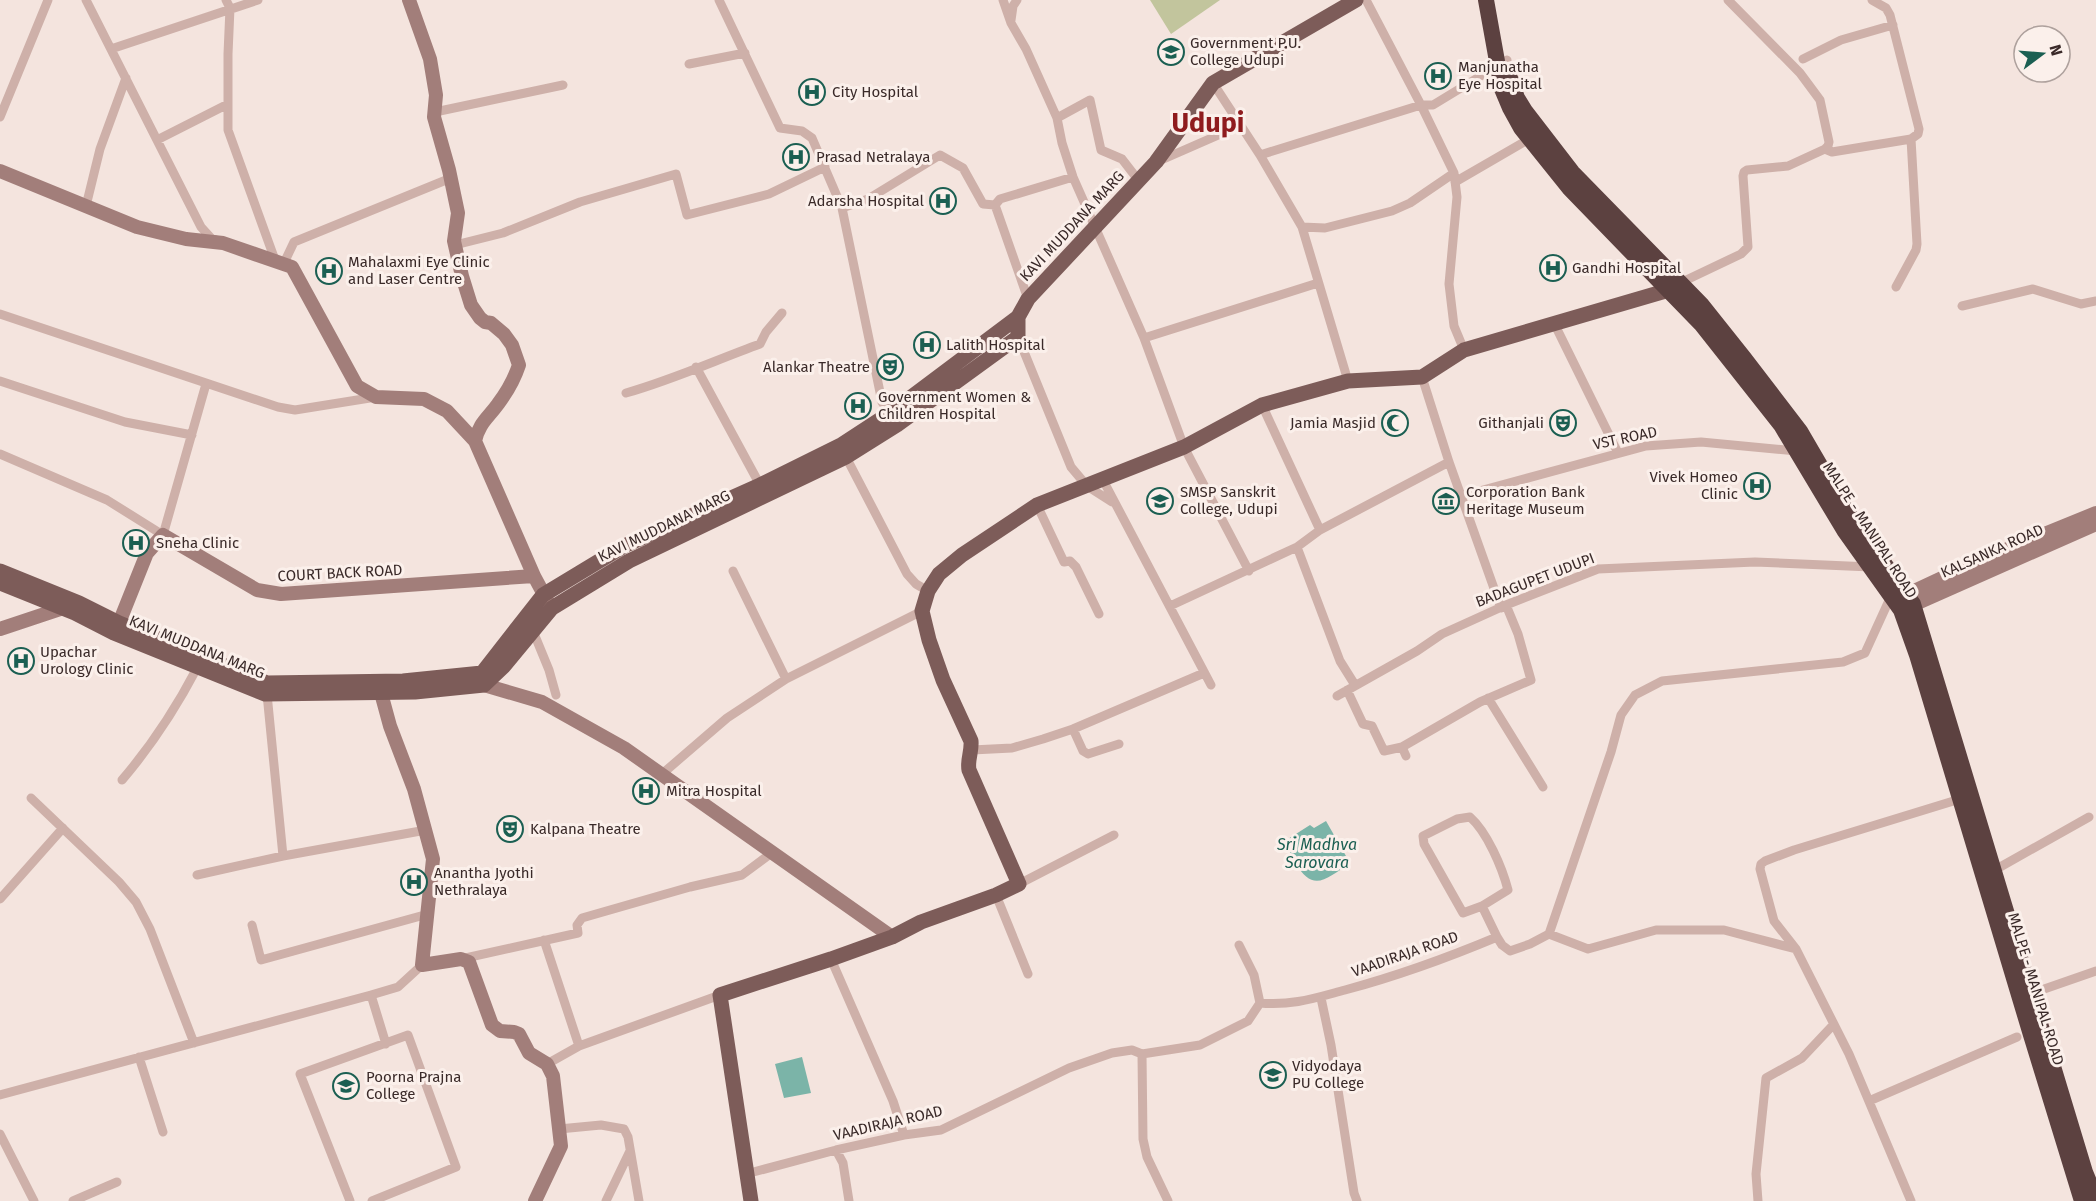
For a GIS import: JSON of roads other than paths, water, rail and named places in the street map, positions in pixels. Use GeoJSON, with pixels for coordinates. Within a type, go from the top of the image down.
{"type":"FeatureCollection","features":[{"type":"Feature","properties":{"kind":"highway","name":"MALPE - MANIPAL ROAD"},"geometry":{"type":"LineString","coordinates":[[1486,0],[1502,63],[1535,136],[1572,171],[1674,287],[1798,451],[1844,530],[1901,601],[2082,1201]]}},
{"type":"Feature","properties":{"kind":"highway","name":"MALPE - MANIPAL ROAD"},"geometry":{"type":"LineString","coordinates":[[1496,0],[1502,63]]}},
{"type":"Feature","properties":{"kind":"highway","name":"MALPE - MANIPAL ROAD"},"geometry":{"type":"LineString","coordinates":[[1674,287],[1722,329],[1800,431],[1901,601],[1993,871],[2085,1172],[2096,1199]]}},
{"type":"Feature","properties":{"kind":"main road"},"geometry":{"type":"LineString","coordinates":[[1213,83],[1356,0]]}},
{"type":"Feature","properties":{"kind":"main road","name":"KAVI MUDDANA MARG"},"geometry":{"type":"LineString","coordinates":[[483,679],[548,601],[624,546],[760,485],[841,445],[890,413],[1018,317],[1028,299],[1156,162],[1213,83]]}},
{"type":"Feature","properties":{"kind":"main road"},"geometry":{"type":"LineString","coordinates":[[751,1201],[720,995],[892,937],[921,922],[996,895],[1018,884],[969,770],[971,741],[943,680],[929,640],[922,611],[928,591],[939,574],[962,555],[1037,506],[1184,447],[1262,405],[1348,381],[1422,377],[1464,350],[1555,325],[1674,287]]}},
{"type":"Feature","properties":{"kind":"main road","name":"KAVI MUDDANA MARG"},"geometry":{"type":"LineString","coordinates":[[0,583],[63,608],[114,633],[197,668],[267,694],[414,692],[483,679],[504,666],[533,631],[548,601],[846,457],[897,425],[1018,337],[1018,317]]}},
{"type":"Feature","properties":{"kind":"main road"},"geometry":{"type":"LineString","coordinates":[[0,572],[80,603],[119,623],[267,683],[483,679]]}},
{"type":"Feature","properties":{"kind":"street"},"geometry":{"type":"LineString","coordinates":[[0,117],[48,0]]}},
{"type":"Feature","properties":{"kind":"street"},"geometry":{"type":"LineString","coordinates":[[86,0],[201,227],[211,238],[292,267],[357,386],[376,397]]}},
{"type":"Feature","properties":{"kind":"street"},"geometry":{"type":"LineString","coordinates":[[111,49],[228,4],[258,0]]}},
{"type":"Feature","properties":{"kind":"street"},"geometry":{"type":"LineString","coordinates":[[409,0],[430,59],[436,95],[435,112],[458,213],[455,245],[471,305],[480,318],[491,323],[504,334],[512,345],[519,365],[512,383],[497,406],[478,428],[475,441]]}},
{"type":"Feature","properties":{"kind":"street"},"geometry":{"type":"LineString","coordinates":[[719,0],[780,128],[802,131],[812,138],[842,208],[882,402],[890,413]]}},
{"type":"Feature","properties":{"kind":"street"},"geometry":{"type":"LineString","coordinates":[[1003,0],[1011,23],[1026,49],[1057,118],[1073,177],[1144,338],[1184,447],[1249,571]]}},
{"type":"Feature","properties":{"kind":"street"},"geometry":{"type":"LineString","coordinates":[[1011,23],[1013,6],[1017,0]]}},
{"type":"Feature","properties":{"kind":"street"},"geometry":{"type":"LineString","coordinates":[[1366,0],[1421,105],[1455,178],[1457,198],[1449,284],[1454,326],[1464,350]]}},
{"type":"Feature","properties":{"kind":"street"},"geometry":{"type":"LineString","coordinates":[[1674,287],[1741,254],[1748,247],[1744,172],[1788,166],[1828,146],[1829,137],[1820,100],[1800,73],[1728,0]]}},
{"type":"Feature","properties":{"kind":"street"},"geometry":{"type":"LineString","coordinates":[[1825,148],[1832,152],[1911,139],[1918,134],[1919,129],[1888,10],[1872,0]]}},
{"type":"Feature","properties":{"kind":"street"},"geometry":{"type":"LineString","coordinates":[[228,4],[228,130],[279,261]]}},
{"type":"Feature","properties":{"kind":"street"},"geometry":{"type":"LineString","coordinates":[[1803,59],[1841,40],[1893,25]]}},
{"type":"Feature","properties":{"kind":"street"},"geometry":{"type":"LineString","coordinates":[[689,64],[745,53]]}},
{"type":"Feature","properties":{"kind":"street"},"geometry":{"type":"LineString","coordinates":[[1260,155],[1421,105],[1433,105],[1502,63]]}},
{"type":"Feature","properties":{"kind":"street"},"geometry":{"type":"LineString","coordinates":[[86,206],[100,149],[126,78]]}},
{"type":"Feature","properties":{"kind":"street"},"geometry":{"type":"LineString","coordinates":[[1213,83],[1260,155],[1302,227],[1348,381]]}},
{"type":"Feature","properties":{"kind":"street"},"geometry":{"type":"LineString","coordinates":[[435,112],[563,85]]}},
{"type":"Feature","properties":{"kind":"street"},"geometry":{"type":"LineString","coordinates":[[1057,118],[1090,100],[1101,150],[1122,159],[1139,181]]}},
{"type":"Feature","properties":{"kind":"street"},"geometry":{"type":"LineString","coordinates":[[157,140],[228,104]]}},
{"type":"Feature","properties":{"kind":"street"},"geometry":{"type":"LineString","coordinates":[[1156,162],[1239,126]]}},
{"type":"Feature","properties":{"kind":"street"},"geometry":{"type":"LineString","coordinates":[[1302,227],[1325,228],[1392,211],[1535,136]]}},
{"type":"Feature","properties":{"kind":"street"},"geometry":{"type":"LineString","coordinates":[[1896,287],[1917,244],[1911,139]]}},
{"type":"Feature","properties":{"kind":"street"},"geometry":{"type":"LineString","coordinates":[[842,208],[868,199],[940,155],[963,168],[983,204],[995,205]]}},
{"type":"Feature","properties":{"kind":"street"},"geometry":{"type":"LineString","coordinates":[[455,245],[503,233],[580,202],[676,174],[687,215],[769,194],[825,167]]}},
{"type":"Feature","properties":{"kind":"street"},"geometry":{"type":"LineString","coordinates":[[0,171],[137,226],[186,239],[223,243]]}},
{"type":"Feature","properties":{"kind":"street"},"geometry":{"type":"LineString","coordinates":[[995,205],[1000,199],[1073,177]]}},
{"type":"Feature","properties":{"kind":"street"},"geometry":{"type":"LineString","coordinates":[[279,261],[294,242],[451,178]]}},
{"type":"Feature","properties":{"kind":"street"},"geometry":{"type":"LineString","coordinates":[[995,205],[1028,299]]}},
{"type":"Feature","properties":{"kind":"street"},"geometry":{"type":"LineString","coordinates":[[1144,338],[1318,283]]}},
{"type":"Feature","properties":{"kind":"street"},"geometry":{"type":"LineString","coordinates":[[1962,306],[2033,289],[2081,304],[2096,301]]}},
{"type":"Feature","properties":{"kind":"street"},"geometry":{"type":"LineString","coordinates":[[0,314],[278,407],[295,410],[376,397],[424,399],[447,411],[475,441],[534,576],[548,601]]}},
{"type":"Feature","properties":{"kind":"street"},"geometry":{"type":"LineString","coordinates":[[626,393],[658,384],[760,344],[766,332],[782,314]]}},
{"type":"Feature","properties":{"kind":"street"},"geometry":{"type":"LineString","coordinates":[[1555,325],[1618,453]]}},
{"type":"Feature","properties":{"kind":"street"},"geometry":{"type":"LineString","coordinates":[[1018,337],[1071,467],[1087,486],[1116,505]]}},
{"type":"Feature","properties":{"kind":"street"},"geometry":{"type":"LineString","coordinates":[[696,368],[760,485]]}},
{"type":"Feature","properties":{"kind":"street"},"geometry":{"type":"LineString","coordinates":[[1297,547],[1363,724],[1372,726],[1384,751],[1404,752],[1488,698],[1531,680],[1518,634],[1503,606],[1461,496],[1422,377]]}},
{"type":"Feature","properties":{"kind":"street"},"geometry":{"type":"LineString","coordinates":[[0,381],[125,423],[192,435]]}},
{"type":"Feature","properties":{"kind":"street"},"geometry":{"type":"LineString","coordinates":[[119,623],[147,554],[163,535],[206,384]]}},
{"type":"Feature","properties":{"kind":"street"},"geometry":{"type":"LineString","coordinates":[[1262,405],[1320,530]]}},
{"type":"Feature","properties":{"kind":"street","name":"VST ROAD"},"geometry":{"type":"LineString","coordinates":[[1461,496],[1646,446],[1701,442],[1798,451]]}},
{"type":"Feature","properties":{"kind":"street"},"geometry":{"type":"LineString","coordinates":[[0,454],[107,500],[163,535]]}},
{"type":"Feature","properties":{"kind":"street"},"geometry":{"type":"LineString","coordinates":[[846,457],[907,574],[916,584],[928,591]]}},
{"type":"Feature","properties":{"kind":"street"},"geometry":{"type":"LineString","coordinates":[[1170,606],[1297,547],[1320,530],[1449,462]]}},
{"type":"Feature","properties":{"kind":"street"},"geometry":{"type":"LineString","coordinates":[[1103,480],[1211,685]]}},
{"type":"Feature","properties":{"kind":"street"},"geometry":{"type":"LineString","coordinates":[[1037,506],[1064,562],[1070,561],[1076,567],[1099,614]]}},
{"type":"Feature","properties":{"kind":"street"},"geometry":{"type":"LineString","coordinates":[[1482,906],[1497,937],[1510,951],[1549,934],[1611,752],[1621,715],[1635,695],[1662,681],[1843,662],[1864,653],[1901,601],[1976,562],[2096,513]]}},
{"type":"Feature","properties":{"kind":"street","name":"KALSANKA ROAD"},"geometry":{"type":"LineString","coordinates":[[1901,601],[2096,524]]}},
{"type":"Feature","properties":{"kind":"street","name":"COURT BACK ROAD"},"geometry":{"type":"LineString","coordinates":[[163,535],[257,590],[281,594],[534,576]]}},
{"type":"Feature","properties":{"kind":"street","name":"BADAGUPET UDUPI"},"geometry":{"type":"LineString","coordinates":[[1337,696],[1417,651],[1442,634],[1503,606],[1598,569],[1755,562],[1872,567]]}},
{"type":"Feature","properties":{"kind":"street"},"geometry":{"type":"LineString","coordinates":[[733,571],[786,679]]}},
{"type":"Feature","properties":{"kind":"street"},"geometry":{"type":"LineString","coordinates":[[0,629],[80,603]]}},
{"type":"Feature","properties":{"kind":"street"},"geometry":{"type":"LineString","coordinates":[[662,774],[727,718],[786,679],[922,611]]}},
{"type":"Feature","properties":{"kind":"street"},"geometry":{"type":"LineString","coordinates":[[533,631],[549,670],[556,695]]}},
{"type":"Feature","properties":{"kind":"street"},"geometry":{"type":"LineString","coordinates":[[122,780],[156,738],[197,668]]}},
{"type":"Feature","properties":{"kind":"street"},"geometry":{"type":"LineString","coordinates":[[972,750],[1012,748],[1073,729],[1204,673]]}},
{"type":"Feature","properties":{"kind":"street"},"geometry":{"type":"LineString","coordinates":[[483,679],[542,702],[624,748],[892,937]]}},
{"type":"Feature","properties":{"kind":"street"},"geometry":{"type":"LineString","coordinates":[[381,693],[390,726],[414,789],[433,859],[422,965]]}},
{"type":"Feature","properties":{"kind":"street"},"geometry":{"type":"LineString","coordinates":[[267,694],[283,856]]}},
{"type":"Feature","properties":{"kind":"street"},"geometry":{"type":"LineString","coordinates":[[1488,698],[1543,787]]}},
{"type":"Feature","properties":{"kind":"street"},"geometry":{"type":"LineString","coordinates":[[1073,729],[1083,751],[1088,754],[1119,744]]}},
{"type":"Feature","properties":{"kind":"street"},"geometry":{"type":"LineString","coordinates":[[31,798],[119,882],[136,902],[150,929],[194,1043]]}},
{"type":"Feature","properties":{"kind":"street"},"geometry":{"type":"LineString","coordinates":[[1911,1201],[1849,1054],[1796,949],[1774,921],[1760,869],[1761,864],[1794,850],[1960,799]]}},
{"type":"Feature","properties":{"kind":"street"},"geometry":{"type":"LineString","coordinates":[[1470,817],[1477,823],[1503,872],[1508,890],[1482,906],[1463,913],[1425,844],[1423,836],[1457,819],[1470,817]]}},
{"type":"Feature","properties":{"kind":"street"},"geometry":{"type":"LineString","coordinates":[[1993,871],[2089,817]]}},
{"type":"Feature","properties":{"kind":"street"},"geometry":{"type":"LineString","coordinates":[[0,899],[63,828]]}},
{"type":"Feature","properties":{"kind":"street"},"geometry":{"type":"LineString","coordinates":[[197,875],[283,856],[426,830]]}},
{"type":"Feature","properties":{"kind":"street"},"geometry":{"type":"LineString","coordinates":[[1018,884],[1114,835]]}},
{"type":"Feature","properties":{"kind":"street"},"geometry":{"type":"LineString","coordinates":[[0,1095],[398,987],[422,965],[461,959],[578,933],[577,926],[582,918],[690,887],[742,875],[773,852]]}},
{"type":"Feature","properties":{"kind":"street"},"geometry":{"type":"LineString","coordinates":[[996,895],[1028,974]]}},
{"type":"Feature","properties":{"kind":"street"},"geometry":{"type":"LineString","coordinates":[[252,925],[261,960],[428,914]]}},
{"type":"Feature","properties":{"kind":"street"},"geometry":{"type":"LineString","coordinates":[[1549,934],[1588,949],[1656,930],[1724,930],[1796,949]]}},
{"type":"Feature","properties":{"kind":"street","name":"VAADIRAJA ROAD"},"geometry":{"type":"LineString","coordinates":[[746,1174],[836,1150],[904,1135],[941,1130],[1080,1064],[1112,1053],[1132,1050],[1142,1054],[1200,1045],[1248,1021],[1260,1003],[1279,1004],[1321,998],[1431,964],[1497,937]]}},
{"type":"Feature","properties":{"kind":"street"},"geometry":{"type":"LineString","coordinates":[[544,940],[579,1046]]}},
{"type":"Feature","properties":{"kind":"street"},"geometry":{"type":"LineString","coordinates":[[1239,945],[1254,975],[1260,1003]]}},
{"type":"Feature","properties":{"kind":"street"},"geometry":{"type":"LineString","coordinates":[[461,959],[469,962],[474,971],[492,1025],[500,1031],[519,1034],[529,1053],[547,1064],[553,1076],[561,1146],[535,1201]]}},
{"type":"Feature","properties":{"kind":"street"},"geometry":{"type":"LineString","coordinates":[[831,959],[893,1101],[904,1135]]}},
{"type":"Feature","properties":{"kind":"street"},"geometry":{"type":"LineString","coordinates":[[2030,994],[2096,971]]}},
{"type":"Feature","properties":{"kind":"street"},"geometry":{"type":"LineString","coordinates":[[370,995],[386,1044]]}},
{"type":"Feature","properties":{"kind":"street"},"geometry":{"type":"LineString","coordinates":[[547,1064],[579,1046],[720,995]]}},
{"type":"Feature","properties":{"kind":"street"},"geometry":{"type":"LineString","coordinates":[[1321,998],[1357,1201]]}},
{"type":"Feature","properties":{"kind":"street"},"geometry":{"type":"LineString","coordinates":[[1758,1201],[1756,1174],[1766,1078],[1802,1058],[1834,1024]]}},
{"type":"Feature","properties":{"kind":"street"},"geometry":{"type":"LineString","coordinates":[[351,1201],[300,1074],[408,1035],[456,1167],[372,1201]]}},
{"type":"Feature","properties":{"kind":"street"},"geometry":{"type":"LineString","coordinates":[[1869,1101],[2017,1037]]}},
{"type":"Feature","properties":{"kind":"street"},"geometry":{"type":"LineString","coordinates":[[1142,1054],[1143,1140],[1147,1156],[1168,1201]]}},
{"type":"Feature","properties":{"kind":"street"},"geometry":{"type":"LineString","coordinates":[[139,1057],[163,1132]]}},
{"type":"Feature","properties":{"kind":"street"},"geometry":{"type":"LineString","coordinates":[[559,1129],[601,1125],[624,1129],[628,1137],[639,1201]]}},
{"type":"Feature","properties":{"kind":"street"},"geometry":{"type":"LineString","coordinates":[[0,1134],[34,1201]]}},
{"type":"Feature","properties":{"kind":"street"},"geometry":{"type":"LineString","coordinates":[[836,1150],[843,1163],[849,1201]]}},
{"type":"Feature","properties":{"kind":"street"},"geometry":{"type":"LineString","coordinates":[[606,1201],[630,1151]]}},
{"type":"Feature","properties":{"kind":"street"},"geometry":{"type":"LineString","coordinates":[[73,1201],[117,1182]]}},
{"type":"Feature","properties":{"kind":"water","name":"Sri Madhva Sarovara"},"geometry":{"type":"Polygon","coordinates":[[[1326,821],[1350,863],[1327,878],[1314,881],[1302,872],[1295,862],[1289,849],[1288,839],[1310,825],[1314,828],[1326,821]]]}},
{"type":"Feature","properties":{"kind":"water"},"geometry":{"type":"Polygon","coordinates":[[[802,1057],[811,1093],[784,1098],[775,1064],[802,1057]]]}},
{"type":"Feature","properties":{"kind":"place","name":"Government P.U. College Udupi"},"geometry":{"type":"Point","coordinates":[1171,52]}},
{"type":"Feature","properties":{"kind":"place","name":"Manjunatha Eye Hospital"},"geometry":{"type":"Point","coordinates":[1438,76]}},
{"type":"Feature","properties":{"kind":"place","name":"City Hospital"},"geometry":{"type":"Point","coordinates":[812,92]}},
{"type":"Feature","properties":{"kind":"place","name":"Prasad Netralaya"},"geometry":{"type":"Point","coordinates":[796,157]}},
{"type":"Feature","properties":{"kind":"place","name":"Adarsha Hospital"},"geometry":{"type":"Point","coordinates":[943,201]}},
{"type":"Feature","properties":{"kind":"place","name":"Gandhi Hospital"},"geometry":{"type":"Point","coordinates":[1553,268]}},
{"type":"Feature","properties":{"kind":"place","name":"Mahalaxmi Eye Clinic and Laser Centre"},"geometry":{"type":"Point","coordinates":[329,271]}},
{"type":"Feature","properties":{"kind":"place","name":"Lalith Hospital"},"geometry":{"type":"Point","coordinates":[927,345]}},
{"type":"Feature","properties":{"kind":"place","name":"Alankar Theatre"},"geometry":{"type":"Point","coordinates":[890,367]}},
{"type":"Feature","properties":{"kind":"place","name":"Government Women & Children Hospital"},"geometry":{"type":"Point","coordinates":[858,406]}},
{"type":"Feature","properties":{"kind":"place","name":"Jamia Masjid"},"geometry":{"type":"Point","coordinates":[1395,423]}},
{"type":"Feature","properties":{"kind":"place","name":"Githanjali"},"geometry":{"type":"Point","coordinates":[1563,423]}},
{"type":"Feature","properties":{"kind":"place","name":"Vivek Homeo Clinic"},"geometry":{"type":"Point","coordinates":[1757,486]}},
{"type":"Feature","properties":{"kind":"place","name":"SMSP Sanskrit College, Udupi"},"geometry":{"type":"Point","coordinates":[1160,501]}},
{"type":"Feature","properties":{"kind":"place","name":"Corporation Bank Heritage Museum"},"geometry":{"type":"Point","coordinates":[1446,501]}},
{"type":"Feature","properties":{"kind":"place","name":"Sneha Clinic"},"geometry":{"type":"Point","coordinates":[136,543]}},
{"type":"Feature","properties":{"kind":"place","name":"Upachar Urology Clinic"},"geometry":{"type":"Point","coordinates":[21,661]}},
{"type":"Feature","properties":{"kind":"place","name":"Mitra Hospital"},"geometry":{"type":"Point","coordinates":[646,791]}},
{"type":"Feature","properties":{"kind":"place","name":"Kalpana Theatre"},"geometry":{"type":"Point","coordinates":[510,829]}},
{"type":"Feature","properties":{"kind":"place","name":"Anantha Jyothi Nethralaya"},"geometry":{"type":"Point","coordinates":[414,882]}},
{"type":"Feature","properties":{"kind":"place","name":"Vidyodaya PU College"},"geometry":{"type":"Point","coordinates":[1273,1075]}},
{"type":"Feature","properties":{"kind":"place","name":"Poorna Prajna College"},"geometry":{"type":"Point","coordinates":[346,1086]}},
{"type":"Feature","properties":{"kind":"district","name":"Udupi"},"geometry":{"type":"Point","coordinates":[1208,123]}}]}
